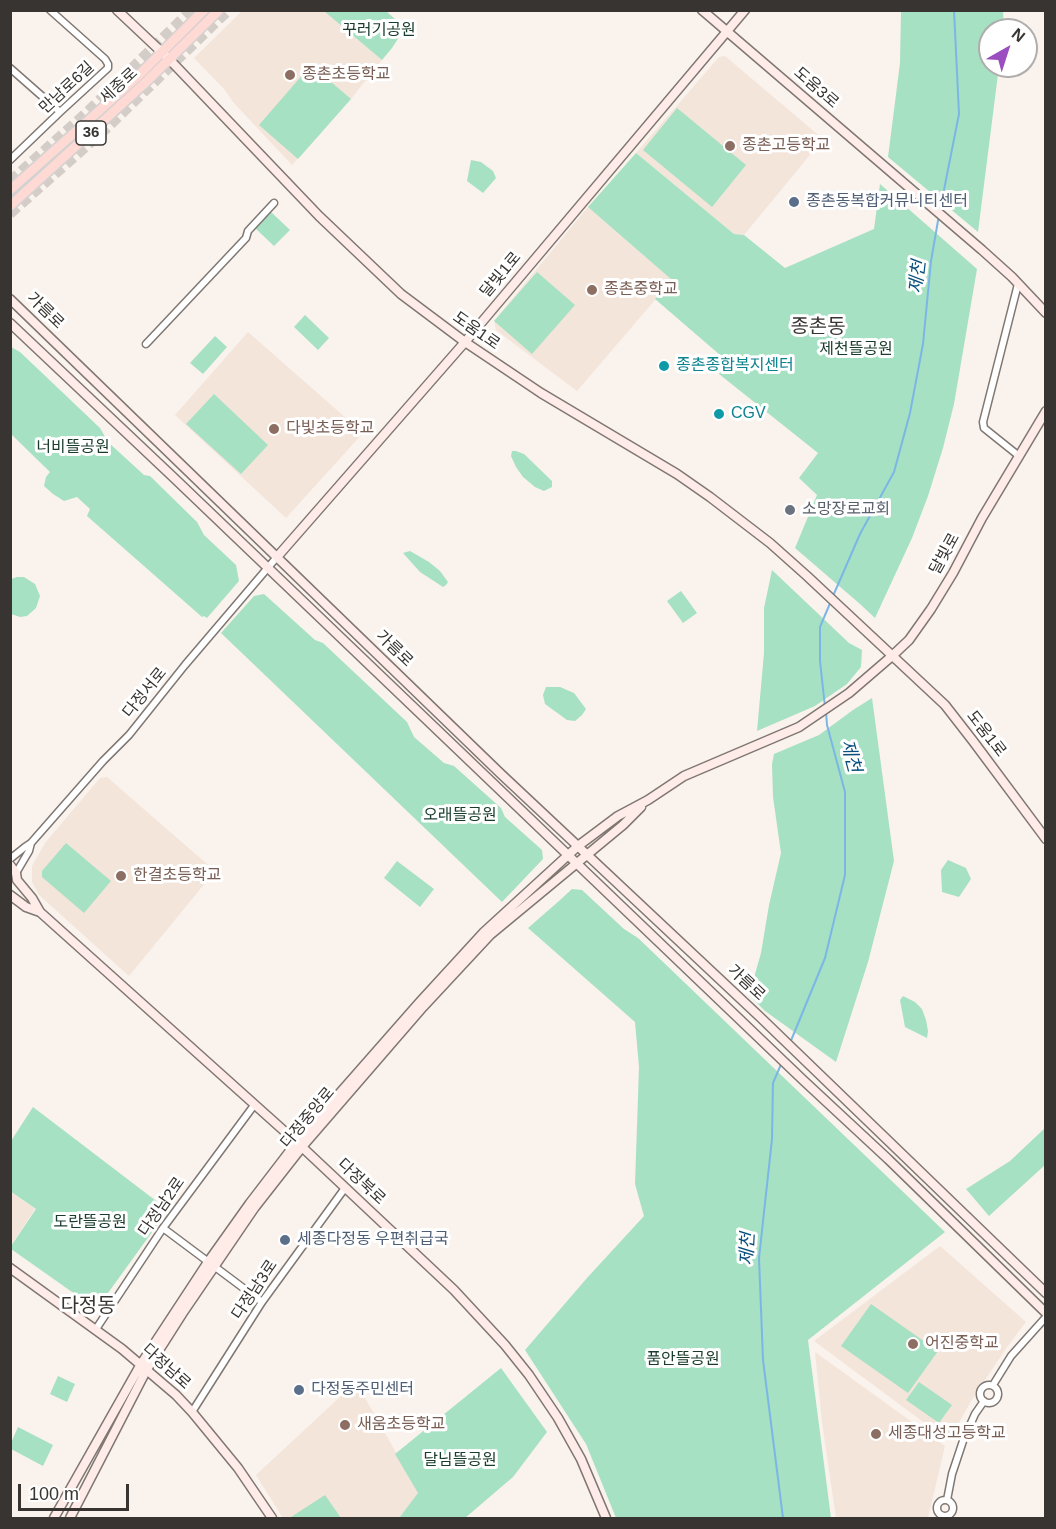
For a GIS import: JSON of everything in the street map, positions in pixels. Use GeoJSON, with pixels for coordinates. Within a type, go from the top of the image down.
{"type":"FeatureCollection","features":[{"type":"Feature","properties":{"kind":"main road","name":"세종로"},"geometry":{"type":"LineString","coordinates":[[10,190],[136,78],[166,56],[204,10]]}},
{"type":"Feature","properties":{"kind":"main road","name":"세종로"},"geometry":{"type":"LineString","coordinates":[[10,206],[166,56],[219,10]]}},
{"type":"Feature","properties":{"kind":"street","name":"만남로6길"},"geometry":{"type":"LineString","coordinates":[[10,160],[108,68],[105,59],[50,10]]}},
{"type":"Feature","properties":{"kind":"street","name":"도움1로"},"geometry":{"type":"LineString","coordinates":[[117,10],[166,56],[319,216],[401,294],[465,342],[541,393],[677,474],[711,497],[770,543],[807,576],[945,705],[1046,839]]}},
{"type":"Feature","properties":{"kind":"street","name":"도움3로"},"geometry":{"type":"LineString","coordinates":[[702,10],[962,233],[1018,284]]}},
{"type":"Feature","properties":{"kind":"street","name":"달빛1로"},"geometry":{"type":"LineString","coordinates":[[277,557],[465,342],[745,10]]}},
{"type":"Feature","properties":{"kind":"street"},"geometry":{"type":"LineString","coordinates":[[10,68],[60,112]]}},
{"type":"Feature","properties":{"kind":"street"},"geometry":{"type":"LineString","coordinates":[[146,344],[246,238],[248,231],[274,203]]}},
{"type":"Feature","properties":{"kind":"street"},"geometry":{"type":"LineString","coordinates":[[1018,284],[1046,313]]}},
{"type":"Feature","properties":{"kind":"street"},"geometry":{"type":"LineString","coordinates":[[1018,284],[983,422],[984,428],[1019,456]]}},
{"type":"Feature","properties":{"kind":"street","name":"가름로"},"geometry":{"type":"LineString","coordinates":[[10,299],[1046,1293]]}},
{"type":"Feature","properties":{"kind":"street","name":"가름로"},"geometry":{"type":"LineString","coordinates":[[10,323],[888,1159],[1046,1315]]}},
{"type":"Feature","properties":{"kind":"street","name":"달빛로"},"geometry":{"type":"LineString","coordinates":[[648,800],[684,776],[799,727],[849,693],[909,640],[953,573],[982,518],[1046,411]]}},
{"type":"Feature","properties":{"kind":"street","name":"다정서로"},"geometry":{"type":"LineString","coordinates":[[31,843],[129,735],[277,557]]}},
{"type":"Feature","properties":{"kind":"street"},"geometry":{"type":"LineString","coordinates":[[578,846],[618,816],[648,800]]}},
{"type":"Feature","properties":{"kind":"street","name":"다정중앙로"},"geometry":{"type":"LineString","coordinates":[[299,1145],[490,935],[623,825],[648,800]]}},
{"type":"Feature","properties":{"kind":"street"},"geometry":{"type":"LineString","coordinates":[[10,859],[31,843]]}},
{"type":"Feature","properties":{"kind":"street"},"geometry":{"type":"LineString","coordinates":[[10,890],[15,885],[16,877],[31,843]]}},
{"type":"Feature","properties":{"kind":"street","name":"다정중앙로"},"geometry":{"type":"LineString","coordinates":[[54,1518],[144,1367],[250,1203],[419,1003],[484,932],[578,846]]}},
{"type":"Feature","properties":{"kind":"street"},"geometry":{"type":"LineString","coordinates":[[10,865],[40,912]]}},
{"type":"Feature","properties":{"kind":"street"},"geometry":{"type":"LineString","coordinates":[[10,895],[26,907],[40,912]]}},
{"type":"Feature","properties":{"kind":"street","name":"다정북로"},"geometry":{"type":"LineString","coordinates":[[40,912],[255,1104],[454,1290],[505,1345],[558,1418],[581,1459],[606,1518]]}},
{"type":"Feature","properties":{"kind":"street","name":"다정남2로"},"geometry":{"type":"LineString","coordinates":[[96,1329],[163,1228],[255,1104]]}},
{"type":"Feature","properties":{"kind":"street","name":"다정남3로"},"geometry":{"type":"LineString","coordinates":[[192,1412],[262,1302],[345,1188]]}},
{"type":"Feature","properties":{"kind":"street"},"geometry":{"type":"LineString","coordinates":[[163,1228],[262,1302]]}},
{"type":"Feature","properties":{"kind":"street","name":"다정남로"},"geometry":{"type":"LineString","coordinates":[[10,1268],[96,1329],[176,1395],[238,1468],[272,1518]]}},
{"type":"Feature","properties":{"kind":"street"},"geometry":{"type":"LineString","coordinates":[[993,1385],[1011,1356],[1046,1315]]}},
{"type":"Feature","properties":{"kind":"street","name":"다정중앙로"},"geometry":{"type":"LineString","coordinates":[[70,1518],[144,1367]]}},
{"type":"Feature","properties":{"kind":"street"},"geometry":{"type":"LineString","coordinates":[[993,1385],[997,1389],[997,1398],[990,1402],[984,1401],[981,1396],[982,1388],[993,1385]]}},
{"type":"Feature","properties":{"kind":"street"},"geometry":{"type":"LineString","coordinates":[[947,1500],[952,1474],[963,1441],[975,1414],[984,1401]]}},
{"type":"Feature","properties":{"kind":"street"},"geometry":{"type":"LineString","coordinates":[[942,1500],[947,1500],[953,1509],[949,1515],[943,1517],[938,1513],[937,1506],[942,1500]]}},
{"type":"Feature","properties":{"kind":"shaded area","name":"종촌초등학교"},"geometry":{"type":"Polygon","coordinates":[[[324,10],[382,60],[351,99],[292,165],[194,58],[242,11],[324,10]]]}},
{"type":"Feature","properties":{"kind":"shaded area","name":"종촌고등학교"},"geometry":{"type":"Polygon","coordinates":[[[725,56],[823,139],[744,235],[734,234],[636,153],[719,57],[725,56]]]}},
{"type":"Feature","properties":{"kind":"shaded area","name":"종촌중학교"},"geometry":{"type":"Polygon","coordinates":[[[588,207],[672,280],[577,391],[496,330],[494,321],[588,207]]]}},
{"type":"Feature","properties":{"kind":"shaded area","name":"다빛초등학교"},"geometry":{"type":"Polygon","coordinates":[[[248,332],[363,433],[286,518],[175,415],[248,332]]]}},
{"type":"Feature","properties":{"kind":"shaded area","name":"한결초등학교"},"geometry":{"type":"Polygon","coordinates":[[[107,777],[215,871],[129,976],[39,895],[32,882],[32,866],[45,843],[100,778],[107,777]]]}},
{"type":"Feature","properties":{"kind":"shaded area"},"geometry":{"type":"Polygon","coordinates":[[[11,1192],[35,1209],[11,1245],[11,1192]]]}},
{"type":"Feature","properties":{"kind":"shaded area","name":"어진중학교"},"geometry":{"type":"Polygon","coordinates":[[[940,1246],[1026,1322],[971,1401],[949,1441],[814,1341],[940,1246]]]}},
{"type":"Feature","properties":{"kind":"shaded area","name":"세종대성고등학교"},"geometry":{"type":"Polygon","coordinates":[[[815,1352],[945,1446],[928,1518],[836,1518],[822,1422],[815,1352]]]}},
{"type":"Feature","properties":{"kind":"shaded area","name":"새움초등학교"},"geometry":{"type":"Polygon","coordinates":[[[356,1382],[419,1493],[399,1518],[283,1518],[256,1475],[356,1382]]]}},
{"type":"Feature","properties":{"kind":"green space","name":"꾸러기공원"},"geometry":{"type":"Polygon","coordinates":[[[324,11],[386,11],[405,28],[382,60],[324,11]]]}},
{"type":"Feature","properties":{"kind":"green space"},"geometry":{"type":"Polygon","coordinates":[[[901,11],[1003,11],[1003,18],[978,18],[978,78],[997,78],[978,232],[888,157],[900,63],[901,11]]]}},
{"type":"Feature","properties":{"kind":"green space"},"geometry":{"type":"Polygon","coordinates":[[[311,65],[351,99],[298,159],[259,125],[311,65]]]}},
{"type":"Feature","properties":{"kind":"green space"},"geometry":{"type":"Polygon","coordinates":[[[677,108],[746,165],[712,207],[643,150],[677,108]]]}},
{"type":"Feature","properties":{"kind":"green space","name":"제천뜰공원"},"geometry":{"type":"Polygon","coordinates":[[[636,153],[734,234],[744,235],[785,268],[874,229],[880,184],[977,269],[954,404],[943,448],[912,538],[875,618],[795,548],[817,495],[799,478],[818,453],[719,374],[727,361],[655,299],[672,280],[588,207],[636,153]]]}},
{"type":"Feature","properties":{"kind":"green space"},"geometry":{"type":"Polygon","coordinates":[[[471,160],[481,162],[493,171],[496,178],[483,193],[467,181],[471,160]]]}},
{"type":"Feature","properties":{"kind":"green space"},"geometry":{"type":"Polygon","coordinates":[[[271,212],[290,230],[274,246],[255,228],[271,212]]]}},
{"type":"Feature","properties":{"kind":"green space"},"geometry":{"type":"Polygon","coordinates":[[[537,272],[575,305],[532,354],[494,321],[537,272]]]}},
{"type":"Feature","properties":{"kind":"green space"},"geometry":{"type":"Polygon","coordinates":[[[305,315],[329,338],[318,350],[294,327],[305,315]]]}},
{"type":"Feature","properties":{"kind":"green space"},"geometry":{"type":"Polygon","coordinates":[[[215,336],[227,347],[203,374],[190,363],[215,336]]]}},
{"type":"Feature","properties":{"kind":"green space","name":"너비뜰공원"},"geometry":{"type":"Polygon","coordinates":[[[11,347],[20,352],[100,428],[108,442],[144,475],[150,476],[197,522],[204,535],[236,565],[239,581],[207,618],[202,617],[87,516],[90,509],[77,497],[64,501],[44,486],[50,472],[11,434],[11,347]]]}},
{"type":"Feature","properties":{"kind":"green space"},"geometry":{"type":"Polygon","coordinates":[[[214,394],[268,445],[241,474],[186,424],[214,394]]]}},
{"type":"Feature","properties":{"kind":"green space"},"geometry":{"type":"Polygon","coordinates":[[[512,451],[524,454],[552,481],[552,487],[544,491],[523,477],[511,456],[512,451]]]}},
{"type":"Feature","properties":{"kind":"green space"},"geometry":{"type":"Polygon","coordinates":[[[410,551],[440,571],[448,582],[446,585],[443,587],[420,572],[403,553],[410,551]]]}},
{"type":"Feature","properties":{"kind":"green space"},"geometry":{"type":"Polygon","coordinates":[[[772,570],[849,643],[862,650],[861,667],[847,684],[815,706],[757,731],[764,653],[764,608],[772,570]]]}},
{"type":"Feature","properties":{"kind":"green space"},"geometry":{"type":"Polygon","coordinates":[[[24,577],[35,584],[40,596],[36,608],[27,616],[20,617],[11,614],[11,579],[24,577]]]}},
{"type":"Feature","properties":{"kind":"green space"},"geometry":{"type":"Polygon","coordinates":[[[681,591],[697,613],[683,623],[667,601],[681,591]]]}},
{"type":"Feature","properties":{"kind":"green space","name":"오래뜰공원"},"geometry":{"type":"Polygon","coordinates":[[[264,594],[315,640],[323,643],[407,722],[414,737],[444,763],[454,766],[501,808],[505,817],[542,850],[543,859],[502,902],[221,633],[254,596],[264,594]]]}},
{"type":"Feature","properties":{"kind":"green space"},"geometry":{"type":"Polygon","coordinates":[[[546,687],[560,687],[574,693],[586,709],[575,721],[567,720],[545,704],[543,695],[546,687]]]}},
{"type":"Feature","properties":{"kind":"green space"},"geometry":{"type":"Polygon","coordinates":[[[872,698],[894,861],[868,962],[836,1062],[765,1011],[749,995],[761,953],[781,853],[773,797],[774,754],[819,735],[872,698]]]}},
{"type":"Feature","properties":{"kind":"green space"},"geometry":{"type":"Polygon","coordinates":[[[66,843],[111,881],[84,913],[42,877],[42,871],[66,843]]]}},
{"type":"Feature","properties":{"kind":"green space"},"geometry":{"type":"Polygon","coordinates":[[[948,860],[966,868],[971,879],[959,897],[942,892],[941,870],[948,860]]]}},
{"type":"Feature","properties":{"kind":"green space"},"geometry":{"type":"Polygon","coordinates":[[[397,861],[434,889],[420,907],[384,878],[397,861]]]}},
{"type":"Feature","properties":{"kind":"green space","name":"품안뜰공원"},"geometry":{"type":"Polygon","coordinates":[[[572,889],[582,890],[624,929],[638,938],[945,1232],[808,1340],[831,1518],[616,1518],[586,1444],[525,1350],[644,1216],[635,1184],[639,1067],[635,1022],[528,928],[572,889]]]}},
{"type":"Feature","properties":{"kind":"green space"},"geometry":{"type":"Polygon","coordinates":[[[903,996],[915,1002],[922,1009],[928,1031],[927,1038],[905,1027],[900,1000],[903,996]]]}},
{"type":"Feature","properties":{"kind":"green space","name":"도란뜰공원"},"geometry":{"type":"Polygon","coordinates":[[[33,1107],[168,1210],[100,1304],[92,1306],[11,1249],[36,1209],[10,1191],[11,1141],[33,1107]]]}},
{"type":"Feature","properties":{"kind":"green space"},"geometry":{"type":"Polygon","coordinates":[[[1045,1128],[1045,1165],[989,1216],[966,1189],[1010,1161],[1045,1128]]]}},
{"type":"Feature","properties":{"kind":"green space"},"geometry":{"type":"Polygon","coordinates":[[[871,1304],[938,1351],[908,1393],[841,1346],[871,1304]]]}},
{"type":"Feature","properties":{"kind":"green space","name":"달님뜰공원"},"geometry":{"type":"Polygon","coordinates":[[[501,1368],[547,1432],[513,1477],[465,1518],[399,1518],[418,1493],[395,1454],[501,1368]]]}},
{"type":"Feature","properties":{"kind":"green space"},"geometry":{"type":"Polygon","coordinates":[[[58,1376],[75,1384],[67,1402],[50,1394],[58,1376]]]}},
{"type":"Feature","properties":{"kind":"green space"},"geometry":{"type":"Polygon","coordinates":[[[919,1382],[952,1405],[939,1423],[906,1400],[919,1382]]]}},
{"type":"Feature","properties":{"kind":"green space"},"geometry":{"type":"Polygon","coordinates":[[[18,1427],[53,1445],[43,1466],[11,1449],[11,1443],[18,1427]]]}},
{"type":"Feature","properties":{"kind":"green space"},"geometry":{"type":"Polygon","coordinates":[[[325,1495],[341,1518],[291,1517],[325,1495]]]}},
{"type":"Feature","properties":{"kind":"waterway","name":"제천"},"geometry":{"type":"LineString","coordinates":[[940,210],[959,114],[954,10]]}},
{"type":"Feature","properties":{"kind":"waterway","name":"제천"},"geometry":{"type":"LineString","coordinates":[[833,596],[860,534],[894,472],[910,413],[923,344],[931,261],[939,215]]}},
{"type":"Feature","properties":{"kind":"waterway","name":"제천"},"geometry":{"type":"LineString","coordinates":[[825,707],[820,661],[820,627],[831,601]]}},
{"type":"Feature","properties":{"kind":"waterway","name":"제천"},"geometry":{"type":"LineString","coordinates":[[790,1043],[825,958],[845,875],[845,792],[827,725],[826,712]]}},
{"type":"Feature","properties":{"kind":"waterway","name":"제천"},"geometry":{"type":"LineString","coordinates":[[782,1062],[773,1083],[772,1139],[759,1258],[763,1360],[783,1518]]}},
{"type":"Feature","properties":{"kind":"tunnel"},"geometry":{"type":"LineString","coordinates":[[10,181],[87,112],[191,10]]}},
{"type":"Feature","properties":{"kind":"tunnel"},"geometry":{"type":"LineString","coordinates":[[10,214],[105,130],[229,10]]}},
{"type":"Feature","properties":{"kind":"place","name":"종촌초등학교"},"geometry":{"type":"Point","coordinates":[290,75]}},
{"type":"Feature","properties":{"kind":"place","name":"종촌고등학교"},"geometry":{"type":"Point","coordinates":[730,146]}},
{"type":"Feature","properties":{"kind":"place","name":"종촌동복합커뮤니티센터"},"geometry":{"type":"Point","coordinates":[794,202]}},
{"type":"Feature","properties":{"kind":"place","name":"종촌중학교"},"geometry":{"type":"Point","coordinates":[592,290]}},
{"type":"Feature","properties":{"kind":"place","name":"종촌종합복지센터"},"geometry":{"type":"Point","coordinates":[664,366]}},
{"type":"Feature","properties":{"kind":"place","name":"CGV"},"geometry":{"type":"Point","coordinates":[719,414]}},
{"type":"Feature","properties":{"kind":"place","name":"다빛초등학교"},"geometry":{"type":"Point","coordinates":[274,429]}},
{"type":"Feature","properties":{"kind":"place","name":"소망장로교회"},"geometry":{"type":"Point","coordinates":[790,510]}},
{"type":"Feature","properties":{"kind":"place","name":"한결초등학교"},"geometry":{"type":"Point","coordinates":[121,876]}},
{"type":"Feature","properties":{"kind":"place","name":"세종다정동 우편취급국"},"geometry":{"type":"Point","coordinates":[285,1240]}},
{"type":"Feature","properties":{"kind":"place","name":"어진중학교"},"geometry":{"type":"Point","coordinates":[913,1344]}},
{"type":"Feature","properties":{"kind":"place","name":"다정동주민센터"},"geometry":{"type":"Point","coordinates":[299,1390]}},
{"type":"Feature","properties":{"kind":"place","name":"새움초등학교"},"geometry":{"type":"Point","coordinates":[345,1425]}},
{"type":"Feature","properties":{"kind":"place","name":"세종대성고등학교"},"geometry":{"type":"Point","coordinates":[876,1434]}},
{"type":"Feature","properties":{"kind":"district","name":"종촌동"},"geometry":{"type":"Point","coordinates":[818,327]}},
{"type":"Feature","properties":{"kind":"district","name":"다정동"},"geometry":{"type":"Point","coordinates":[88,1306]}}]}
